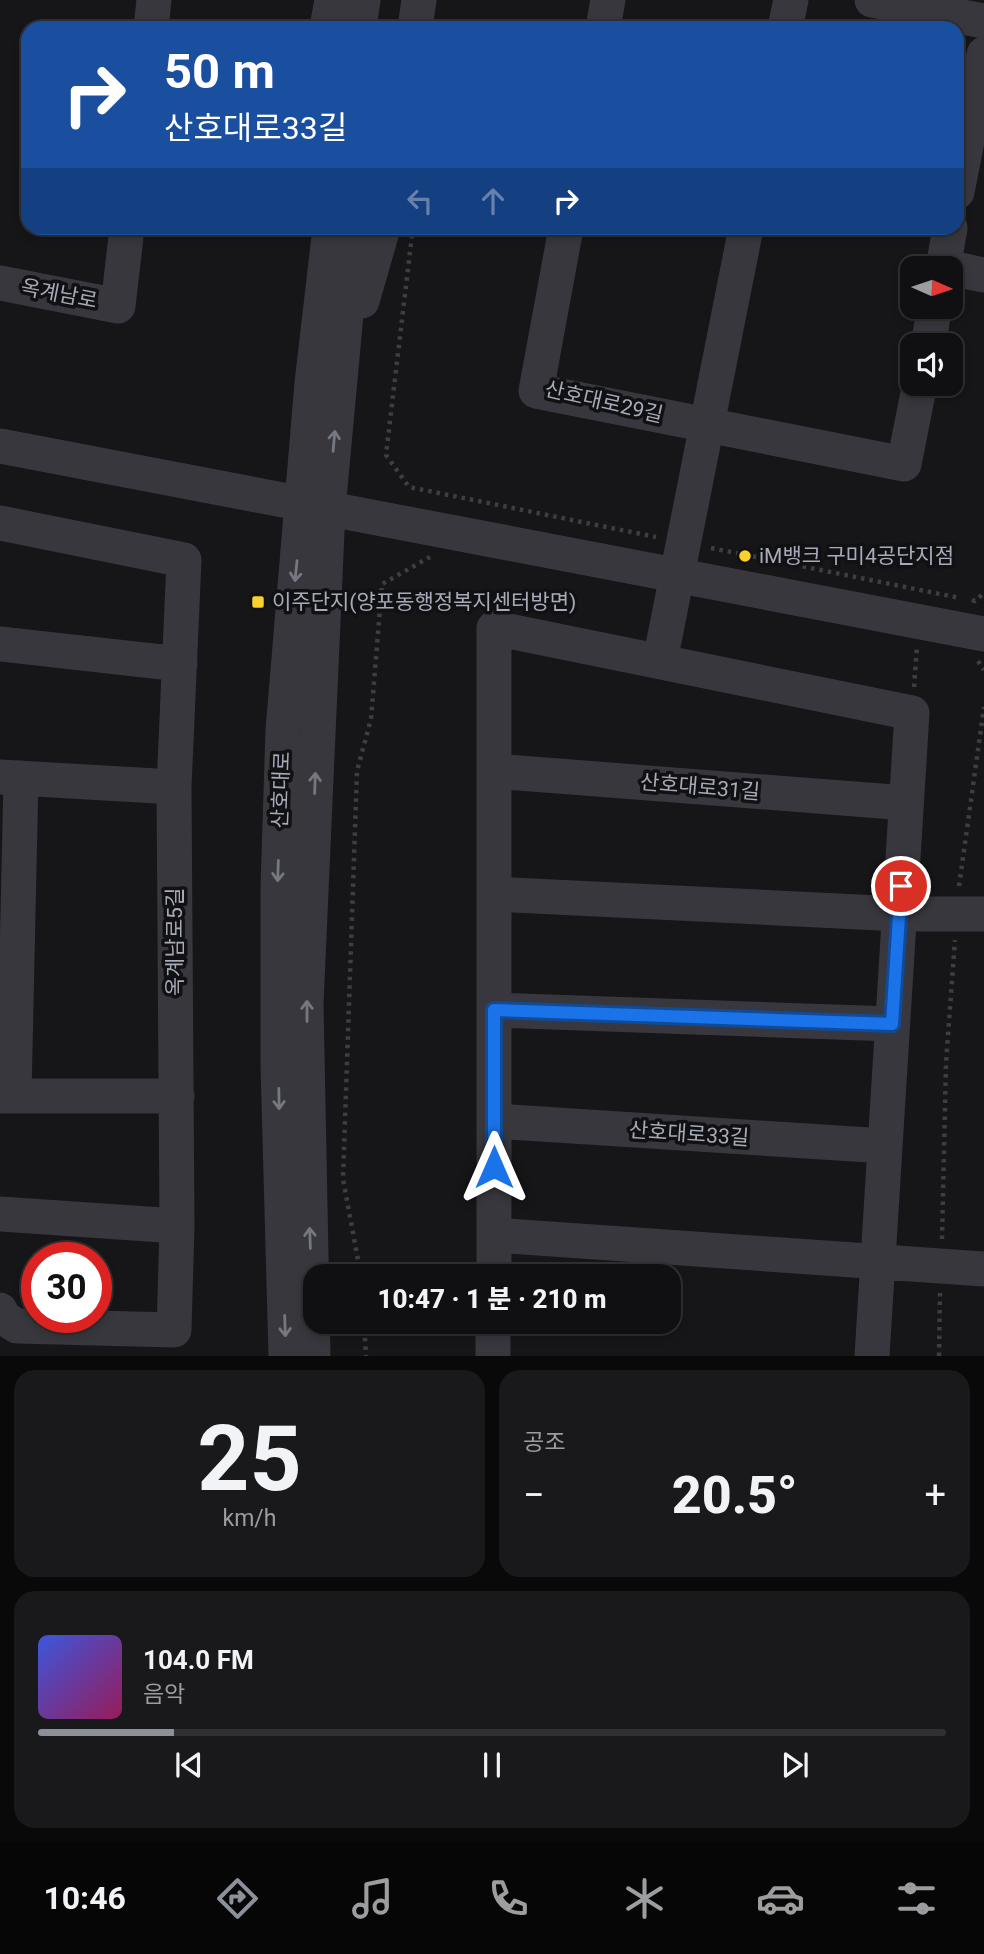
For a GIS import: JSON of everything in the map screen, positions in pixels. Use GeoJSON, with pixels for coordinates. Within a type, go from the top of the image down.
{"type":"FeatureCollection","features":[{"type":"Feature","properties":{"kind":"street"},"geometry":{"type":"LineString","coordinates":[[152,21],[155,0]]}},
{"type":"Feature","properties":{"kind":"street"},"geometry":{"type":"LineString","coordinates":[[328,21],[332,0]]}},
{"type":"Feature","properties":{"kind":"street"},"geometry":{"type":"LineString","coordinates":[[360,21],[363,0]]}},
{"type":"Feature","properties":{"kind":"street"},"geometry":{"type":"LineString","coordinates":[[376,21],[379,0]]}},
{"type":"Feature","properties":{"kind":"street"},"geometry":{"type":"LineString","coordinates":[[416,21],[419,0]]}},
{"type":"Feature","properties":{"kind":"street"},"geometry":{"type":"LineString","coordinates":[[604,21],[608,0]]}},
{"type":"Feature","properties":{"kind":"street"},"geometry":{"type":"LineString","coordinates":[[786,21],[791,0]]}},
{"type":"Feature","properties":{"kind":"street"},"geometry":{"type":"LineString","coordinates":[[872,0],[984,21]]}},
{"type":"Feature","properties":{"kind":"street"},"geometry":{"type":"LineString","coordinates":[[964,156],[984,54]]}},
{"type":"Feature","properties":{"kind":"street","name":"옥계남로"},"geometry":{"type":"LineString","coordinates":[[0,283],[118,306],[126,235]]}},
{"type":"Feature","properties":{"kind":"street"},"geometry":{"type":"LineString","coordinates":[[309,235],[300,358],[298,435],[316,506]]}},
{"type":"Feature","properties":{"kind":"street","name":"산호대로"},"geometry":{"type":"LineString","coordinates":[[313,1356],[306,1004],[316,506],[312,383],[329,235]]}},
{"type":"Feature","properties":{"kind":"street","name":"산호대로"},"geometry":{"type":"LineString","coordinates":[[286,1356],[278,1065],[278,887],[283,730],[342,349],[353,235]]}},
{"type":"Feature","properties":{"kind":"street"},"geometry":{"type":"LineString","coordinates":[[342,349],[363,298],[381,235]]}},
{"type":"Feature","properties":{"kind":"street","name":"산호대로29길"},"geometry":{"type":"LineString","coordinates":[[565,235],[536,391],[904,464],[917,396]]}},
{"type":"Feature","properties":{"kind":"street"},"geometry":{"type":"LineString","coordinates":[[660,662],[745,235]]}},
{"type":"Feature","properties":{"kind":"street"},"geometry":{"type":"LineString","coordinates":[[947,256],[949,235]]}},
{"type":"Feature","properties":{"kind":"street"},"geometry":{"type":"LineString","coordinates":[[963,271],[984,275]]}},
{"type":"Feature","properties":{"kind":"street"},"geometry":{"type":"LineString","coordinates":[[0,446],[984,634]]}},
{"type":"Feature","properties":{"kind":"street","name":"옥계남로5길"},"geometry":{"type":"LineString","coordinates":[[0,523],[184,561],[174,787],[177,1096],[174,1330],[17,1326],[4,1318],[0,1310]]}},
{"type":"Feature","properties":{"kind":"street"},"geometry":{"type":"LineString","coordinates":[[494,1264],[494,628],[912,713],[872,1356]]}},
{"type":"Feature","properties":{"kind":"street"},"geometry":{"type":"LineString","coordinates":[[0,645],[180,664]]}},
{"type":"Feature","properties":{"kind":"street","name":"산호대로31길"},"geometry":{"type":"LineString","coordinates":[[494,771],[906,803]]}},
{"type":"Feature","properties":{"kind":"street"},"geometry":{"type":"LineString","coordinates":[[174,787],[10,777],[7,1095],[177,1096]]}},
{"type":"Feature","properties":{"kind":"street"},"geometry":{"type":"LineString","coordinates":[[494,894],[899,914],[966,913]]}},
{"type":"Feature","properties":{"kind":"street"},"geometry":{"type":"LineString","coordinates":[[494,1010],[892,1024]]}},
{"type":"Feature","properties":{"kind":"street","name":"산호대로33길"},"geometry":{"type":"LineString","coordinates":[[494,1121],[885,1146]]}},
{"type":"Feature","properties":{"kind":"street"},"geometry":{"type":"LineString","coordinates":[[0,1214],[177,1226]]}},
{"type":"Feature","properties":{"kind":"street"},"geometry":{"type":"LineString","coordinates":[[494,1235],[984,1269]]}},
{"type":"Feature","properties":{"kind":"street"},"geometry":{"type":"LineString","coordinates":[[493,1334],[493,1356]]}},
{"type":"Feature","properties":{"kind":"path"},"geometry":{"type":"LineString","coordinates":[[412,235],[386,455],[409,487],[659,537]]}},
{"type":"Feature","properties":{"kind":"path"},"geometry":{"type":"LineString","coordinates":[[710,547],[975,601],[984,593]]}},
{"type":"Feature","properties":{"kind":"path"},"geometry":{"type":"LineString","coordinates":[[359,1264],[343,1180],[357,771],[371,719],[382,584],[429,557],[443,559]]}},
{"type":"Feature","properties":{"kind":"path"},"geometry":{"type":"LineString","coordinates":[[912,713],[917,641]]}},
{"type":"Feature","properties":{"kind":"path"},"geometry":{"type":"LineString","coordinates":[[942,1242],[946,1063],[966,913],[984,707]]}},
{"type":"Feature","properties":{"kind":"path"},"geometry":{"type":"LineString","coordinates":[[939,1356],[940,1284]]}},
{"type":"Feature","properties":{"kind":"path"},"geometry":{"type":"LineString","coordinates":[[365,1334],[366,1356]]}},
{"type":"Feature","properties":{"kind":"place","name":"iM뱅크 구미4공단지점"},"geometry":{"type":"Point","coordinates":[745,556]}},
{"type":"Feature","properties":{"kind":"place","name":"이주단지(양포동행정복지센터방면)"},"geometry":{"type":"Point","coordinates":[258,602]}},
{"type":"Feature","properties":{"kind":"route"},"geometry":{"type":"LineString","coordinates":[[494,1167],[494,1010],[892,1024],[901,886]]}}]}
